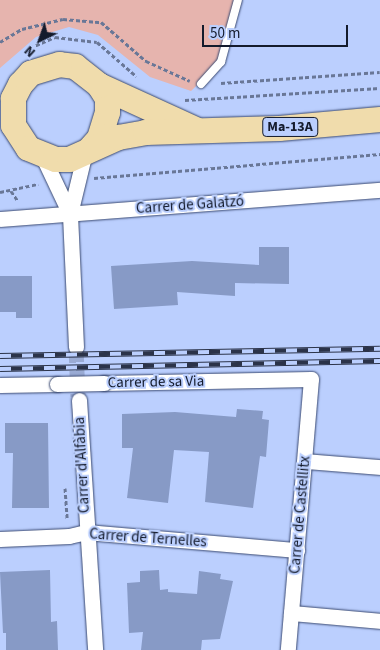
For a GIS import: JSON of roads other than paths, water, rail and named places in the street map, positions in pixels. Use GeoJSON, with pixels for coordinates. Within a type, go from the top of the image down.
{"type":"FeatureCollection","features":[{"type":"Feature","properties":{"kind":"main road"},"geometry":{"type":"LineString","coordinates":[[0,145],[69,159],[88,150],[99,138],[107,112],[107,98],[99,85],[75,66],[59,64],[30,73],[7,102],[13,125],[36,152]]}},
{"type":"Feature","properties":{"kind":"main road","name":"Ma-13A"},"geometry":{"type":"LineString","coordinates":[[99,85],[200,132]]}},
{"type":"Feature","properties":{"kind":"main road","name":"Ma-13A"},"geometry":{"type":"LineString","coordinates":[[88,150],[138,133],[200,132],[380,118]]}},
{"type":"Feature","properties":{"kind":"street"},"geometry":{"type":"LineString","coordinates":[[76,347],[70,214],[78,180],[88,150]]}},
{"type":"Feature","properties":{"kind":"street"},"geometry":{"type":"LineString","coordinates":[[36,152],[70,214]]}},
{"type":"Feature","properties":{"kind":"street","name":"Carrer de Galatzó"},"geometry":{"type":"LineString","coordinates":[[0,219],[380,190]]}},
{"type":"Feature","properties":{"kind":"street","name":"Carrer de sa Via"},"geometry":{"type":"LineString","coordinates":[[0,385],[311,379]]}},
{"type":"Feature","properties":{"kind":"street","name":"Carrer de Castellitx"},"geometry":{"type":"LineString","coordinates":[[288,650],[311,379]]}},
{"type":"Feature","properties":{"kind":"street","name":"Carrer d'Alfàbia"},"geometry":{"type":"LineString","coordinates":[[79,400],[95,650]]}},
{"type":"Feature","properties":{"kind":"street"},"geometry":{"type":"LineString","coordinates":[[305,461],[380,467]]}},
{"type":"Feature","properties":{"kind":"street","name":"Carrer de Ternelles"},"geometry":{"type":"LineString","coordinates":[[0,539],[69,536],[86,532],[297,550]]}},
{"type":"Feature","properties":{"kind":"street"},"geometry":{"type":"LineString","coordinates":[[291,613],[380,621]]}},
{"type":"Feature","properties":{"kind":"lane"},"geometry":{"type":"LineString","coordinates":[[201,84],[221,62],[238,0]]}},
{"type":"Feature","properties":{"kind":"tunnel"},"geometry":{"type":"LineString","coordinates":[[76,347],[78,396]]}},
{"type":"Feature","properties":{"kind":"railway"},"geometry":{"type":"LineString","coordinates":[[0,356],[380,349]]}},
{"type":"Feature","properties":{"kind":"railway"},"geometry":{"type":"LineString","coordinates":[[0,369],[380,361]]}}]}
